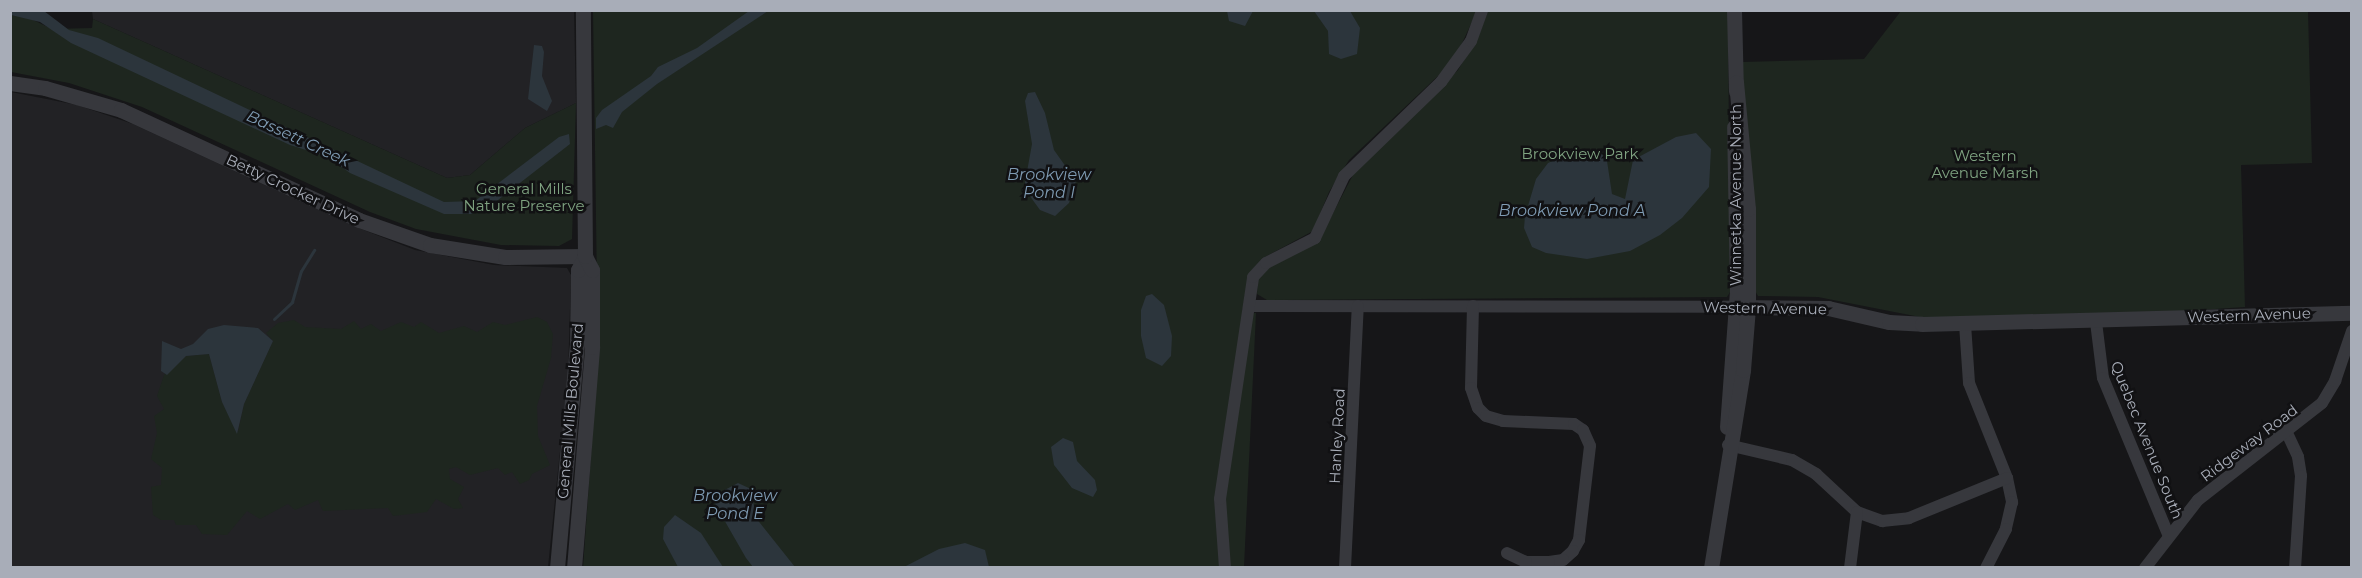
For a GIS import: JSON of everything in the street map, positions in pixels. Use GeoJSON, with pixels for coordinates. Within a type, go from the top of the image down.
{"type":"FeatureCollection","features":[{"type":"Feature","properties":{"kind":"street","name":"General Mills Boulevard"},"geometry":{"type":"LineString","coordinates":[[574,567],[592,347],[592,270],[585,256],[583,10]]}},
{"type":"Feature","properties":{"kind":"street"},"geometry":{"type":"LineString","coordinates":[[1225,567],[1220,499],[1249,306],[1257,272],[1315,238],[1352,165],[1441,82],[1471,41],[1482,10]]}},
{"type":"Feature","properties":{"kind":"street","name":"Winnetka Avenue North"},"geometry":{"type":"LineString","coordinates":[[1711,567],[1728,444],[1738,403],[1748,209],[1736,83],[1734,10]]}},
{"type":"Feature","properties":{"kind":"street","name":"Betty Crocker Drive"},"geometry":{"type":"LineString","coordinates":[[10,82],[45,87],[121,110],[359,220],[430,245],[506,257],[585,256]]}},
{"type":"Feature","properties":{"kind":"street","name":"General Mills Boulevard"},"geometry":{"type":"LineString","coordinates":[[557,567],[577,344],[578,270],[585,256]]}},
{"type":"Feature","properties":{"kind":"street","name":"Western Avenue"},"geometry":{"type":"LineString","coordinates":[[1249,306],[1815,307],[1889,322],[1965,324],[2352,313]]}},
{"type":"Feature","properties":{"kind":"street","name":"Hanley Road"},"geometry":{"type":"LineString","coordinates":[[1345,567],[1358,306]]}},
{"type":"Feature","properties":{"kind":"street"},"geometry":{"type":"LineString","coordinates":[[1473,306],[1471,388],[1479,408],[1486,416],[1503,422],[1574,424],[1583,430],[1590,446],[1579,540],[1573,551],[1563,560],[1549,562],[1526,562],[1507,552]]}},
{"type":"Feature","properties":{"kind":"street","name":"Quebec Avenue South"},"geometry":{"type":"LineString","coordinates":[[2096,322],[2103,378],[2169,534]]}},
{"type":"Feature","properties":{"kind":"street"},"geometry":{"type":"LineString","coordinates":[[1965,324],[1969,383],[2007,478],[2011,515],[1986,567]]}},
{"type":"Feature","properties":{"kind":"street","name":"Ridgeway Road"},"geometry":{"type":"LineString","coordinates":[[2145,567],[2198,500],[2287,433],[2327,396],[2352,331]]}},
{"type":"Feature","properties":{"kind":"street"},"geometry":{"type":"LineString","coordinates":[[2287,433],[2298,457],[2301,476],[2295,567]]}},
{"type":"Feature","properties":{"kind":"street"},"geometry":{"type":"LineString","coordinates":[[1728,444],[1773,452],[1800,464],[1857,512],[1882,521],[1902,520],[2007,478]]}},
{"type":"Feature","properties":{"kind":"street"},"geometry":{"type":"LineString","coordinates":[[1850,567],[1857,512]]}},
{"type":"Feature","properties":{"kind":"shaded area"},"geometry":{"type":"Polygon","coordinates":[[[92,11],[574,11],[576,103],[525,128],[470,175],[447,178],[93,19],[92,11]]]}},
{"type":"Feature","properties":{"kind":"shaded area"},"geometry":{"type":"Polygon","coordinates":[[[11,92],[77,105],[133,124],[351,225],[415,250],[494,265],[567,268],[571,275],[568,374],[548,567],[11,568],[11,92]]]}},
{"type":"Feature","properties":{"kind":"green space"},"geometry":{"type":"Polygon","coordinates":[[[593,11],[1477,11],[1458,52],[1439,75],[1349,160],[1329,192],[1313,231],[1263,258],[1248,276],[1242,314],[1256,313],[1244,567],[583,568],[598,356],[593,11]]]}},
{"type":"Feature","properties":{"kind":"green space","name":"Brookview Park"},"geometry":{"type":"Polygon","coordinates":[[[1488,11],[1728,11],[1730,292],[1727,297],[1267,300],[1257,294],[1258,279],[1270,266],[1319,240],[1355,171],[1458,70],[1479,35],[1488,11]]]}},
{"type":"Feature","properties":{"kind":"green space","name":"Western Avenue Marsh"},"geometry":{"type":"Polygon","coordinates":[[[1901,11],[2308,11],[2312,163],[2241,165],[2245,307],[2124,315],[1925,318],[1818,297],[1758,296],[1754,289],[1742,62],[1864,59],[1901,11]]]}},
{"type":"Feature","properties":{"kind":"green space","name":"General Mills Nature Preserve"},"geometry":{"type":"Polygon","coordinates":[[[11,15],[27,17],[52,29],[92,28],[93,19],[447,178],[470,175],[525,128],[576,103],[572,239],[559,246],[501,245],[416,229],[370,212],[142,107],[69,83],[11,72],[11,15]]]}},
{"type":"Feature","properties":{"kind":"green space"},"geometry":{"type":"Polygon","coordinates":[[[537,317],[547,322],[553,334],[551,358],[537,406],[538,436],[550,465],[532,474],[529,480],[520,484],[512,472],[505,475],[498,468],[470,475],[456,467],[449,469],[450,479],[464,487],[458,499],[463,508],[454,509],[436,499],[427,512],[393,516],[388,508],[323,511],[318,500],[295,510],[288,504],[260,519],[247,511],[227,535],[202,534],[196,525],[176,525],[174,520],[161,520],[153,515],[151,487],[161,485],[162,468],[151,459],[157,433],[154,416],[164,409],[157,396],[164,375],[186,356],[209,354],[222,402],[238,432],[244,404],[273,341],[266,333],[278,323],[294,320],[305,327],[341,329],[354,321],[361,329],[371,324],[381,331],[401,322],[414,327],[421,322],[439,333],[464,326],[477,332],[493,322],[505,325],[537,317]]]}},
{"type":"Feature","properties":{"kind":"water","name":"Bassett Creek"},"geometry":{"type":"Polygon","coordinates":[[[11,10],[44,11],[69,30],[98,38],[444,202],[475,201],[559,137],[569,134],[570,144],[489,207],[471,214],[444,214],[350,173],[328,157],[290,145],[71,43],[40,22],[11,15],[11,10]]]}},
{"type":"Feature","properties":{"kind":"water"},"geometry":{"type":"Polygon","coordinates":[[[1227,10],[1253,11],[1245,26],[1229,21],[1227,10]]]}},
{"type":"Feature","properties":{"kind":"water"},"geometry":{"type":"Polygon","coordinates":[[[749,11],[768,11],[657,84],[622,112],[613,128],[606,125],[596,129],[596,118],[602,110],[651,76],[658,67],[697,48],[749,11]]]}},
{"type":"Feature","properties":{"kind":"water"},"geometry":{"type":"Polygon","coordinates":[[[1314,11],[1350,11],[1360,28],[1357,54],[1341,59],[1329,54],[1328,31],[1314,11]]]}},
{"type":"Feature","properties":{"kind":"water"},"geometry":{"type":"Polygon","coordinates":[[[534,45],[542,46],[544,52],[542,76],[552,101],[547,111],[528,99],[534,45]]]}},
{"type":"Feature","properties":{"kind":"water","name":"Brookview Pond I"},"geometry":{"type":"Polygon","coordinates":[[[1035,92],[1045,113],[1054,150],[1076,181],[1069,203],[1055,216],[1040,210],[1024,188],[1032,144],[1025,101],[1028,93],[1035,92]]]}},
{"type":"Feature","properties":{"kind":"water","name":"Brookview Pond A"},"geometry":{"type":"Polygon","coordinates":[[[1696,133],[1711,149],[1709,187],[1682,218],[1660,235],[1630,251],[1587,259],[1546,253],[1532,247],[1524,228],[1525,216],[1536,179],[1548,163],[1569,154],[1601,153],[1607,161],[1612,194],[1625,199],[1633,160],[1676,137],[1696,133]]]}},
{"type":"Feature","properties":{"kind":"water"},"geometry":{"type":"Polygon","coordinates":[[[1152,294],[1164,305],[1172,336],[1171,356],[1162,366],[1146,358],[1141,336],[1141,310],[1146,296],[1152,294]]]}},
{"type":"Feature","properties":{"kind":"water"},"geometry":{"type":"Polygon","coordinates":[[[224,325],[258,328],[273,341],[244,404],[237,434],[222,402],[209,354],[186,356],[167,375],[161,371],[162,341],[181,349],[193,344],[208,329],[224,325]]]}},
{"type":"Feature","properties":{"kind":"water"},"geometry":{"type":"Polygon","coordinates":[[[1063,438],[1073,442],[1077,461],[1095,480],[1097,490],[1093,497],[1072,488],[1054,465],[1051,447],[1063,438]]]}},
{"type":"Feature","properties":{"kind":"water","name":"Brookview Pond E"},"geometry":{"type":"Polygon","coordinates":[[[738,483],[751,489],[756,518],[795,567],[753,567],[746,558],[715,504],[717,494],[738,483]]]}},
{"type":"Feature","properties":{"kind":"water"},"geometry":{"type":"Polygon","coordinates":[[[675,515],[701,533],[723,567],[678,567],[663,539],[664,527],[675,515]]]}},
{"type":"Feature","properties":{"kind":"water"},"geometry":{"type":"Polygon","coordinates":[[[965,543],[985,550],[989,567],[904,567],[939,549],[965,543]]]}},
{"type":"Feature","properties":{"kind":"waterway"},"geometry":{"type":"LineString","coordinates":[[274,319],[292,302],[301,271],[314,250]]}}]}
